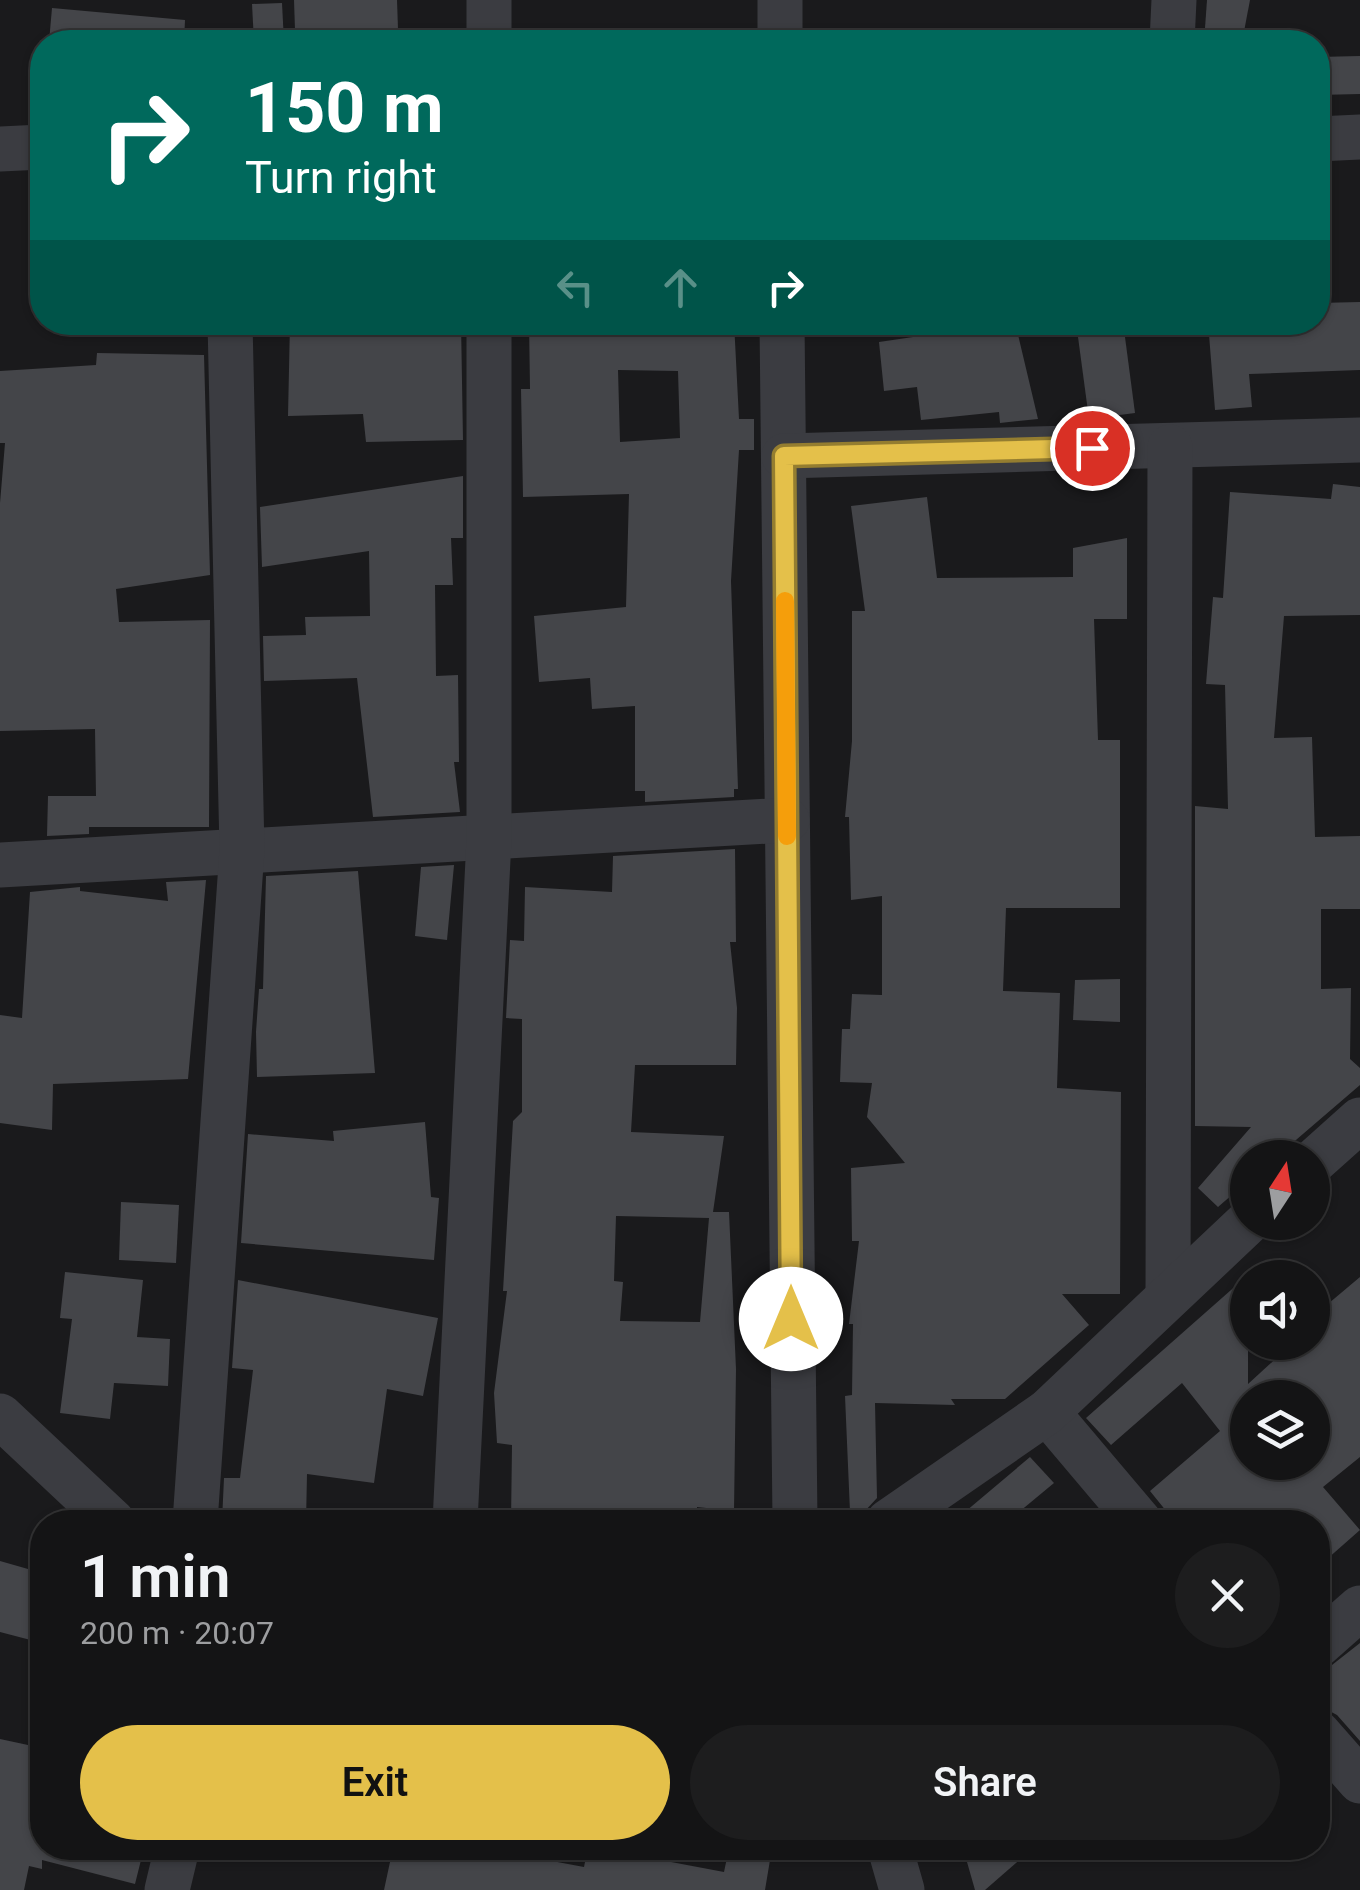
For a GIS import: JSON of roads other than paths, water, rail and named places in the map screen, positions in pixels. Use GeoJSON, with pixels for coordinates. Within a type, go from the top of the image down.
{"type":"FeatureCollection","features":[{"type":"Feature","properties":{"kind":"street"},"geometry":{"type":"LineString","coordinates":[[489,0],[489,30]]}},
{"type":"Feature","properties":{"kind":"street"},"geometry":{"type":"LineString","coordinates":[[780,0],[780,30]]}},
{"type":"Feature","properties":{"kind":"street"},"geometry":{"type":"LineString","coordinates":[[1173,30],[1174,0]]}},
{"type":"Feature","properties":{"kind":"street"},"geometry":{"type":"LineString","coordinates":[[1330,138],[1360,136]]}},
{"type":"Feature","properties":{"kind":"street"},"geometry":{"type":"LineString","coordinates":[[0,149],[30,148]]}},
{"type":"Feature","properties":{"kind":"street"},"geometry":{"type":"LineString","coordinates":[[196,1510],[242,850],[230,335]]}},
{"type":"Feature","properties":{"kind":"street"},"geometry":{"type":"LineString","coordinates":[[455,1510],[489,839],[490,335]]}},
{"type":"Feature","properties":{"kind":"street"},"geometry":{"type":"LineString","coordinates":[[782,335],[794,1510]]}},
{"type":"Feature","properties":{"kind":"street"},"geometry":{"type":"LineString","coordinates":[[784,456],[1360,440]]}},
{"type":"Feature","properties":{"kind":"street"},"geometry":{"type":"LineString","coordinates":[[1168,1294],[1170,447]]}},
{"type":"Feature","properties":{"kind":"street"},"geometry":{"type":"LineString","coordinates":[[0,864],[787,820]]}},
{"type":"Feature","properties":{"kind":"street"},"geometry":{"type":"LineString","coordinates":[[1330,1147],[1360,1120]]}},
{"type":"Feature","properties":{"kind":"street"},"geometry":{"type":"LineString","coordinates":[[905,1510],[1048,1412],[1230,1238]]}},
{"type":"Feature","properties":{"kind":"street"},"geometry":{"type":"LineString","coordinates":[[1048,1412],[1130,1510]]}},
{"type":"Feature","properties":{"kind":"street"},"geometry":{"type":"LineString","coordinates":[[0,1416],[100,1510]]}},
{"type":"Feature","properties":{"kind":"street"},"geometry":{"type":"LineString","coordinates":[[1330,1634],[1360,1608]]}},
{"type":"Feature","properties":{"kind":"street"},"geometry":{"type":"LineString","coordinates":[[1330,1747],[1360,1781]]}},
{"type":"Feature","properties":{"kind":"street"},"geometry":{"type":"LineString","coordinates":[[168,1890],[174,1860]]}},
{"type":"Feature","properties":{"kind":"street"},"geometry":{"type":"LineString","coordinates":[[893,1860],[902,1890]]}}]}
